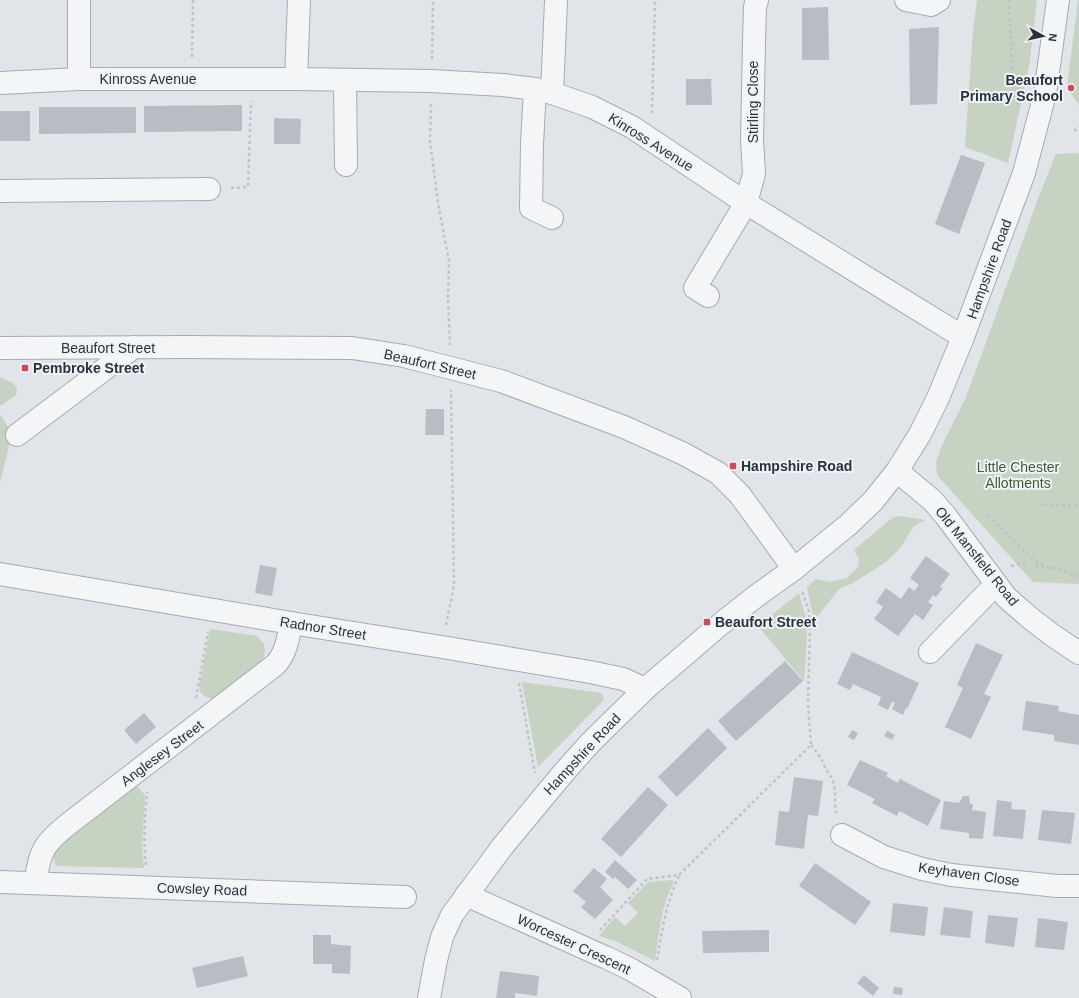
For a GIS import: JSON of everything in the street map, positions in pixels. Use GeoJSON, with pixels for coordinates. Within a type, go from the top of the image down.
{"type":"FeatureCollection","features":[{"type":"Feature","properties":{"kind":"street"},"geometry":{"type":"LineString","coordinates":[[79,0],[79,79]]}},
{"type":"Feature","properties":{"kind":"street"},"geometry":{"type":"LineString","coordinates":[[296,79],[299,0]]}},
{"type":"Feature","properties":{"kind":"street","name":"Stirling Close"},"geometry":{"type":"LineString","coordinates":[[708,296],[695,288],[746,203],[754,174],[752,140],[755,7],[757,0]]}},
{"type":"Feature","properties":{"kind":"street"},"geometry":{"type":"LineString","coordinates":[[906,0],[931,5],[939,0]]}},
{"type":"Feature","properties":{"kind":"street","name":"Hampshire Road"},"geometry":{"type":"LineString","coordinates":[[429,998],[442,937],[452,915],[502,847],[540,800],[591,742],[645,689],[722,623],[759,594],[794,570],[857,517],[898,471],[920,434],[938,398],[963,337],[1024,173],[1045,94],[1058,0]]}},
{"type":"Feature","properties":{"kind":"street"},"geometry":{"type":"LineString","coordinates":[[552,218],[530,208],[532,144],[544,91],[556,1]]}},
{"type":"Feature","properties":{"kind":"street","name":"Kinross Avenue"},"geometry":{"type":"LineString","coordinates":[[0,83],[79,79],[251,78],[431,81],[504,85],[544,91],[592,107],[632,127],[746,203],[963,337]]}},
{"type":"Feature","properties":{"kind":"street"},"geometry":{"type":"LineString","coordinates":[[345,80],[346,165]]}},
{"type":"Feature","properties":{"kind":"street"},"geometry":{"type":"LineString","coordinates":[[0,191],[209,189]]}},
{"type":"Feature","properties":{"kind":"street"},"geometry":{"type":"LineString","coordinates":[[17,435],[134,347]]}},
{"type":"Feature","properties":{"kind":"street","name":"Beaufort Street"},"geometry":{"type":"LineString","coordinates":[[0,348],[352,348],[404,356],[501,381],[624,427],[684,454],[718,473],[740,496],[794,570]]}},
{"type":"Feature","properties":{"kind":"street","name":"Old Mansfield Road"},"geometry":{"type":"LineString","coordinates":[[898,471],[932,500],[945,515],[1006,597],[1052,635],[1079,653]]}},
{"type":"Feature","properties":{"kind":"street","name":"Radnor Street"},"geometry":{"type":"LineString","coordinates":[[0,574],[291,624],[515,659],[614,677],[632,682],[645,689]]}},
{"type":"Feature","properties":{"kind":"street"},"geometry":{"type":"LineString","coordinates":[[930,652],[996,584]]}},
{"type":"Feature","properties":{"kind":"street","name":"Anglesey Street"},"geometry":{"type":"LineString","coordinates":[[36,883],[39,860],[44,847],[51,839],[275,665],[282,657],[291,624]]}},
{"type":"Feature","properties":{"kind":"street","name":"Keyhaven Close"},"geometry":{"type":"LineString","coordinates":[[842,835],[884,857],[922,869],[951,875],[1079,886]]}},
{"type":"Feature","properties":{"kind":"street","name":"Cowsley Road"},"geometry":{"type":"LineString","coordinates":[[0,882],[405,897]]}},
{"type":"Feature","properties":{"kind":"street","name":"Worcester Crescent"},"geometry":{"type":"LineString","coordinates":[[466,895],[630,969],[680,998]]}},
{"type":"Feature","properties":{"kind":"path"},"geometry":{"type":"LineString","coordinates":[[192,79],[193,0]]}},
{"type":"Feature","properties":{"kind":"path"},"geometry":{"type":"LineString","coordinates":[[431,81],[433,0]]}},
{"type":"Feature","properties":{"kind":"path"},"geometry":{"type":"LineString","coordinates":[[652,140],[655,0]]}},
{"type":"Feature","properties":{"kind":"path"},"geometry":{"type":"LineString","coordinates":[[1009,0],[1013,92],[1016,102],[1024,111],[1038,119]]}},
{"type":"Feature","properties":{"kind":"path"},"geometry":{"type":"LineString","coordinates":[[209,189],[248,187],[251,78]]}},
{"type":"Feature","properties":{"kind":"path"},"geometry":{"type":"LineString","coordinates":[[1074,131],[1079,127]]}},
{"type":"Feature","properties":{"kind":"path"},"geometry":{"type":"LineString","coordinates":[[1038,504],[1079,506]]}},
{"type":"Feature","properties":{"kind":"path"},"geometry":{"type":"LineString","coordinates":[[988,515],[1008,536],[1043,566]]}},
{"type":"Feature","properties":{"kind":"path"},"geometry":{"type":"LineString","coordinates":[[1035,565],[1079,576]]}},
{"type":"Feature","properties":{"kind":"path"},"geometry":{"type":"LineString","coordinates":[[794,570],[809,612],[808,704],[811,745],[824,762],[830,774],[834,786],[836,812],[842,835]]}},
{"type":"Feature","properties":{"kind":"path"},"geometry":{"type":"LineString","coordinates":[[189,732],[212,610]]}},
{"type":"Feature","properties":{"kind":"path"},"geometry":{"type":"LineString","coordinates":[[515,659],[540,800]]}},
{"type":"Feature","properties":{"kind":"path"},"geometry":{"type":"LineString","coordinates":[[654,982],[665,915],[679,876],[811,745]]}},
{"type":"Feature","properties":{"kind":"path"},"geometry":{"type":"LineString","coordinates":[[147,887],[144,852],[144,826],[153,760]]}},
{"type":"Feature","properties":{"kind":"path"},"geometry":{"type":"LineString","coordinates":[[585,948],[647,879],[679,876]]}},
{"type":"Feature","properties":{"kind":"green space"},"geometry":{"type":"Polygon","coordinates":[[[977,0],[1037,0],[1029,67],[1008,163],[965,147],[973,31],[977,0]]]}},
{"type":"Feature","properties":{"kind":"green space"},"geometry":{"type":"Polygon","coordinates":[[[1079,0],[1079,105],[1067,88],[1079,0]]]}},
{"type":"Feature","properties":{"kind":"green space","name":"Little Chester Allotments"},"geometry":{"type":"Polygon","coordinates":[[[1079,153],[1079,584],[1033,582],[937,475],[936,462],[942,445],[966,397],[1039,196],[1056,154],[1079,153]]]}},
{"type":"Feature","properties":{"kind":"green space"},"geometry":{"type":"Polygon","coordinates":[[[0,377],[13,383],[17,388],[16,395],[0,406],[0,377]]]}},
{"type":"Feature","properties":{"kind":"green space"},"geometry":{"type":"Polygon","coordinates":[[[0,414],[12,434],[0,483],[0,414]]]}},
{"type":"Feature","properties":{"kind":"green space"},"geometry":{"type":"Polygon","coordinates":[[[901,516],[925,520],[914,526],[901,547],[886,562],[853,583],[839,589],[814,621],[807,587],[816,579],[830,582],[847,578],[858,567],[859,559],[854,550],[892,518],[901,516]]]}},
{"type":"Feature","properties":{"kind":"green space"},"geometry":{"type":"Polygon","coordinates":[[[799,593],[806,618],[807,638],[804,681],[758,626],[799,593]]]}},
{"type":"Feature","properties":{"kind":"green space"},"geometry":{"type":"Polygon","coordinates":[[[210,629],[257,636],[264,644],[265,650],[264,657],[261,661],[214,699],[205,696],[199,689],[210,629]]]}},
{"type":"Feature","properties":{"kind":"green space"},"geometry":{"type":"Polygon","coordinates":[[[522,682],[601,693],[604,699],[538,767],[522,682]]]}},
{"type":"Feature","properties":{"kind":"green space"},"geometry":{"type":"Polygon","coordinates":[[[137,786],[145,795],[142,846],[144,868],[56,866],[54,856],[58,846],[137,786]]]}},
{"type":"Feature","properties":{"kind":"green space"},"geometry":{"type":"Polygon","coordinates":[[[673,880],[674,882],[663,910],[655,961],[615,941],[599,936],[615,917],[625,926],[638,913],[628,903],[648,882],[673,880]]]}},
{"type":"Feature","properties":{"kind":"building"},"geometry":{"type":"Polygon","coordinates":[[[828,7],[829,60],[802,60],[802,8],[828,7]]]}},
{"type":"Feature","properties":{"kind":"building"},"geometry":{"type":"Polygon","coordinates":[[[939,27],[937,104],[910,105],[909,29],[939,27]]]}},
{"type":"Feature","properties":{"kind":"building"},"geometry":{"type":"Polygon","coordinates":[[[686,79],[711,79],[712,105],[686,105],[686,79]]]}},
{"type":"Feature","properties":{"kind":"building"},"geometry":{"type":"Polygon","coordinates":[[[242,105],[242,131],[144,132],[144,106],[242,105]]]}},
{"type":"Feature","properties":{"kind":"building"},"geometry":{"type":"Polygon","coordinates":[[[39,107],[136,107],[136,133],[39,134],[39,107]]]}},
{"type":"Feature","properties":{"kind":"building"},"geometry":{"type":"Polygon","coordinates":[[[0,111],[30,111],[30,141],[0,141],[0,111]]]}},
{"type":"Feature","properties":{"kind":"building"},"geometry":{"type":"Polygon","coordinates":[[[274,118],[301,119],[300,144],[274,144],[274,118]]]}},
{"type":"Feature","properties":{"kind":"building"},"geometry":{"type":"Polygon","coordinates":[[[961,155],[985,163],[959,234],[935,224],[961,155]]]}},
{"type":"Feature","properties":{"kind":"building"},"geometry":{"type":"Polygon","coordinates":[[[426,409],[444,409],[444,435],[425,435],[426,409]]]}},
{"type":"Feature","properties":{"kind":"building"},"geometry":{"type":"Polygon","coordinates":[[[926,556],[950,574],[940,587],[943,588],[936,597],[933,595],[928,602],[933,605],[923,620],[915,614],[898,636],[874,619],[883,607],[876,602],[886,588],[901,599],[909,587],[914,591],[919,585],[910,578],[926,556]]]}},
{"type":"Feature","properties":{"kind":"building"},"geometry":{"type":"Polygon","coordinates":[[[260,565],[277,568],[272,596],[255,593],[260,565]]]}},
{"type":"Feature","properties":{"kind":"building"},"geometry":{"type":"Polygon","coordinates":[[[976,643],[1003,655],[984,694],[991,697],[971,739],[945,727],[963,688],[957,685],[976,643]]]}},
{"type":"Feature","properties":{"kind":"building"},"geometry":{"type":"Polygon","coordinates":[[[852,652],[919,683],[903,715],[892,709],[895,703],[892,702],[888,710],[878,705],[881,697],[853,684],[850,690],[837,684],[852,652]]]}},
{"type":"Feature","properties":{"kind":"building"},"geometry":{"type":"Polygon","coordinates":[[[785,661],[803,681],[736,741],[718,721],[785,661]]]}},
{"type":"Feature","properties":{"kind":"building"},"geometry":{"type":"Polygon","coordinates":[[[1026,701],[1059,706],[1058,711],[1079,715],[1079,745],[1054,741],[1054,735],[1022,730],[1026,701]]]}},
{"type":"Feature","properties":{"kind":"building"},"geometry":{"type":"Polygon","coordinates":[[[144,713],[156,727],[136,744],[124,730],[144,713]]]}},
{"type":"Feature","properties":{"kind":"building"},"geometry":{"type":"Polygon","coordinates":[[[708,728],[727,748],[677,797],[658,777],[708,728]]]}},
{"type":"Feature","properties":{"kind":"building"},"geometry":{"type":"Polygon","coordinates":[[[852,730],[858,733],[854,740],[848,737],[852,730]]]}},
{"type":"Feature","properties":{"kind":"building"},"geometry":{"type":"Polygon","coordinates":[[[887,731],[895,735],[892,740],[884,736],[887,731]]]}},
{"type":"Feature","properties":{"kind":"building"},"geometry":{"type":"Polygon","coordinates":[[[860,760],[888,773],[886,776],[898,783],[900,779],[941,800],[928,826],[899,811],[897,816],[872,803],[875,799],[847,785],[860,760]]]}},
{"type":"Feature","properties":{"kind":"building"},"geometry":{"type":"Polygon","coordinates":[[[794,777],[823,781],[818,816],[808,815],[804,849],[775,845],[779,811],[789,812],[794,777]]]}},
{"type":"Feature","properties":{"kind":"building"},"geometry":{"type":"Polygon","coordinates":[[[648,787],[668,805],[621,857],[601,839],[648,787]]]}},
{"type":"Feature","properties":{"kind":"building"},"geometry":{"type":"Polygon","coordinates":[[[963,796],[969,796],[970,804],[973,804],[972,810],[986,812],[983,839],[969,838],[969,833],[940,829],[944,801],[959,803],[963,796]]]}},
{"type":"Feature","properties":{"kind":"building"},"geometry":{"type":"Polygon","coordinates":[[[997,800],[1012,802],[1011,809],[1026,810],[1023,839],[993,836],[997,800]]]}},
{"type":"Feature","properties":{"kind":"building"},"geometry":{"type":"Polygon","coordinates":[[[1042,810],[1075,813],[1071,844],[1038,840],[1042,810]]]}},
{"type":"Feature","properties":{"kind":"building"},"geometry":{"type":"Polygon","coordinates":[[[615,860],[637,880],[628,889],[615,877],[613,879],[605,872],[615,860]]]}},
{"type":"Feature","properties":{"kind":"building"},"geometry":{"type":"Polygon","coordinates":[[[815,863],[871,902],[855,925],[799,886],[815,863]]]}},
{"type":"Feature","properties":{"kind":"building"},"geometry":{"type":"Polygon","coordinates":[[[594,868],[607,879],[600,887],[613,900],[595,919],[581,907],[586,902],[573,891],[594,868]]]}},
{"type":"Feature","properties":{"kind":"building"},"geometry":{"type":"Polygon","coordinates":[[[893,903],[928,907],[925,936],[890,932],[893,903]]]}},
{"type":"Feature","properties":{"kind":"building"},"geometry":{"type":"Polygon","coordinates":[[[944,907],[973,911],[970,938],[940,935],[944,907]]]}},
{"type":"Feature","properties":{"kind":"building"},"geometry":{"type":"Polygon","coordinates":[[[988,915],[1018,918],[1014,947],[985,943],[988,915]]]}},
{"type":"Feature","properties":{"kind":"building"},"geometry":{"type":"Polygon","coordinates":[[[1038,918],[1068,922],[1064,950],[1035,947],[1038,918]]]}},
{"type":"Feature","properties":{"kind":"building"},"geometry":{"type":"Polygon","coordinates":[[[769,930],[769,952],[703,953],[702,931],[769,930]]]}},
{"type":"Feature","properties":{"kind":"building"},"geometry":{"type":"Polygon","coordinates":[[[313,935],[331,935],[331,944],[351,946],[350,974],[332,973],[332,964],[313,964],[313,935]]]}},
{"type":"Feature","properties":{"kind":"building"},"geometry":{"type":"Polygon","coordinates":[[[243,956],[248,976],[197,988],[192,968],[243,956]]]}},
{"type":"Feature","properties":{"kind":"building"},"geometry":{"type":"Polygon","coordinates":[[[500,971],[539,976],[537,996],[515,993],[515,998],[496,998],[500,971]]]}},
{"type":"Feature","properties":{"kind":"building"},"geometry":{"type":"Polygon","coordinates":[[[864,975],[879,988],[873,996],[857,983],[864,975]]]}},
{"type":"Feature","properties":{"kind":"building"},"geometry":{"type":"Polygon","coordinates":[[[894,987],[903,988],[902,995],[893,994],[894,987]]]}},
{"type":"Feature","properties":{"kind":"place","name":"Beaufort Primary School"},"geometry":{"type":"Point","coordinates":[1071,88]}},
{"type":"Feature","properties":{"kind":"place","name":"Pembroke Street"},"geometry":{"type":"Point","coordinates":[25,368]}},
{"type":"Feature","properties":{"kind":"place","name":"Hampshire Road"},"geometry":{"type":"Point","coordinates":[733,466]}},
{"type":"Feature","properties":{"kind":"place","name":"Beaufort Street"},"geometry":{"type":"Point","coordinates":[707,622]}}]}
